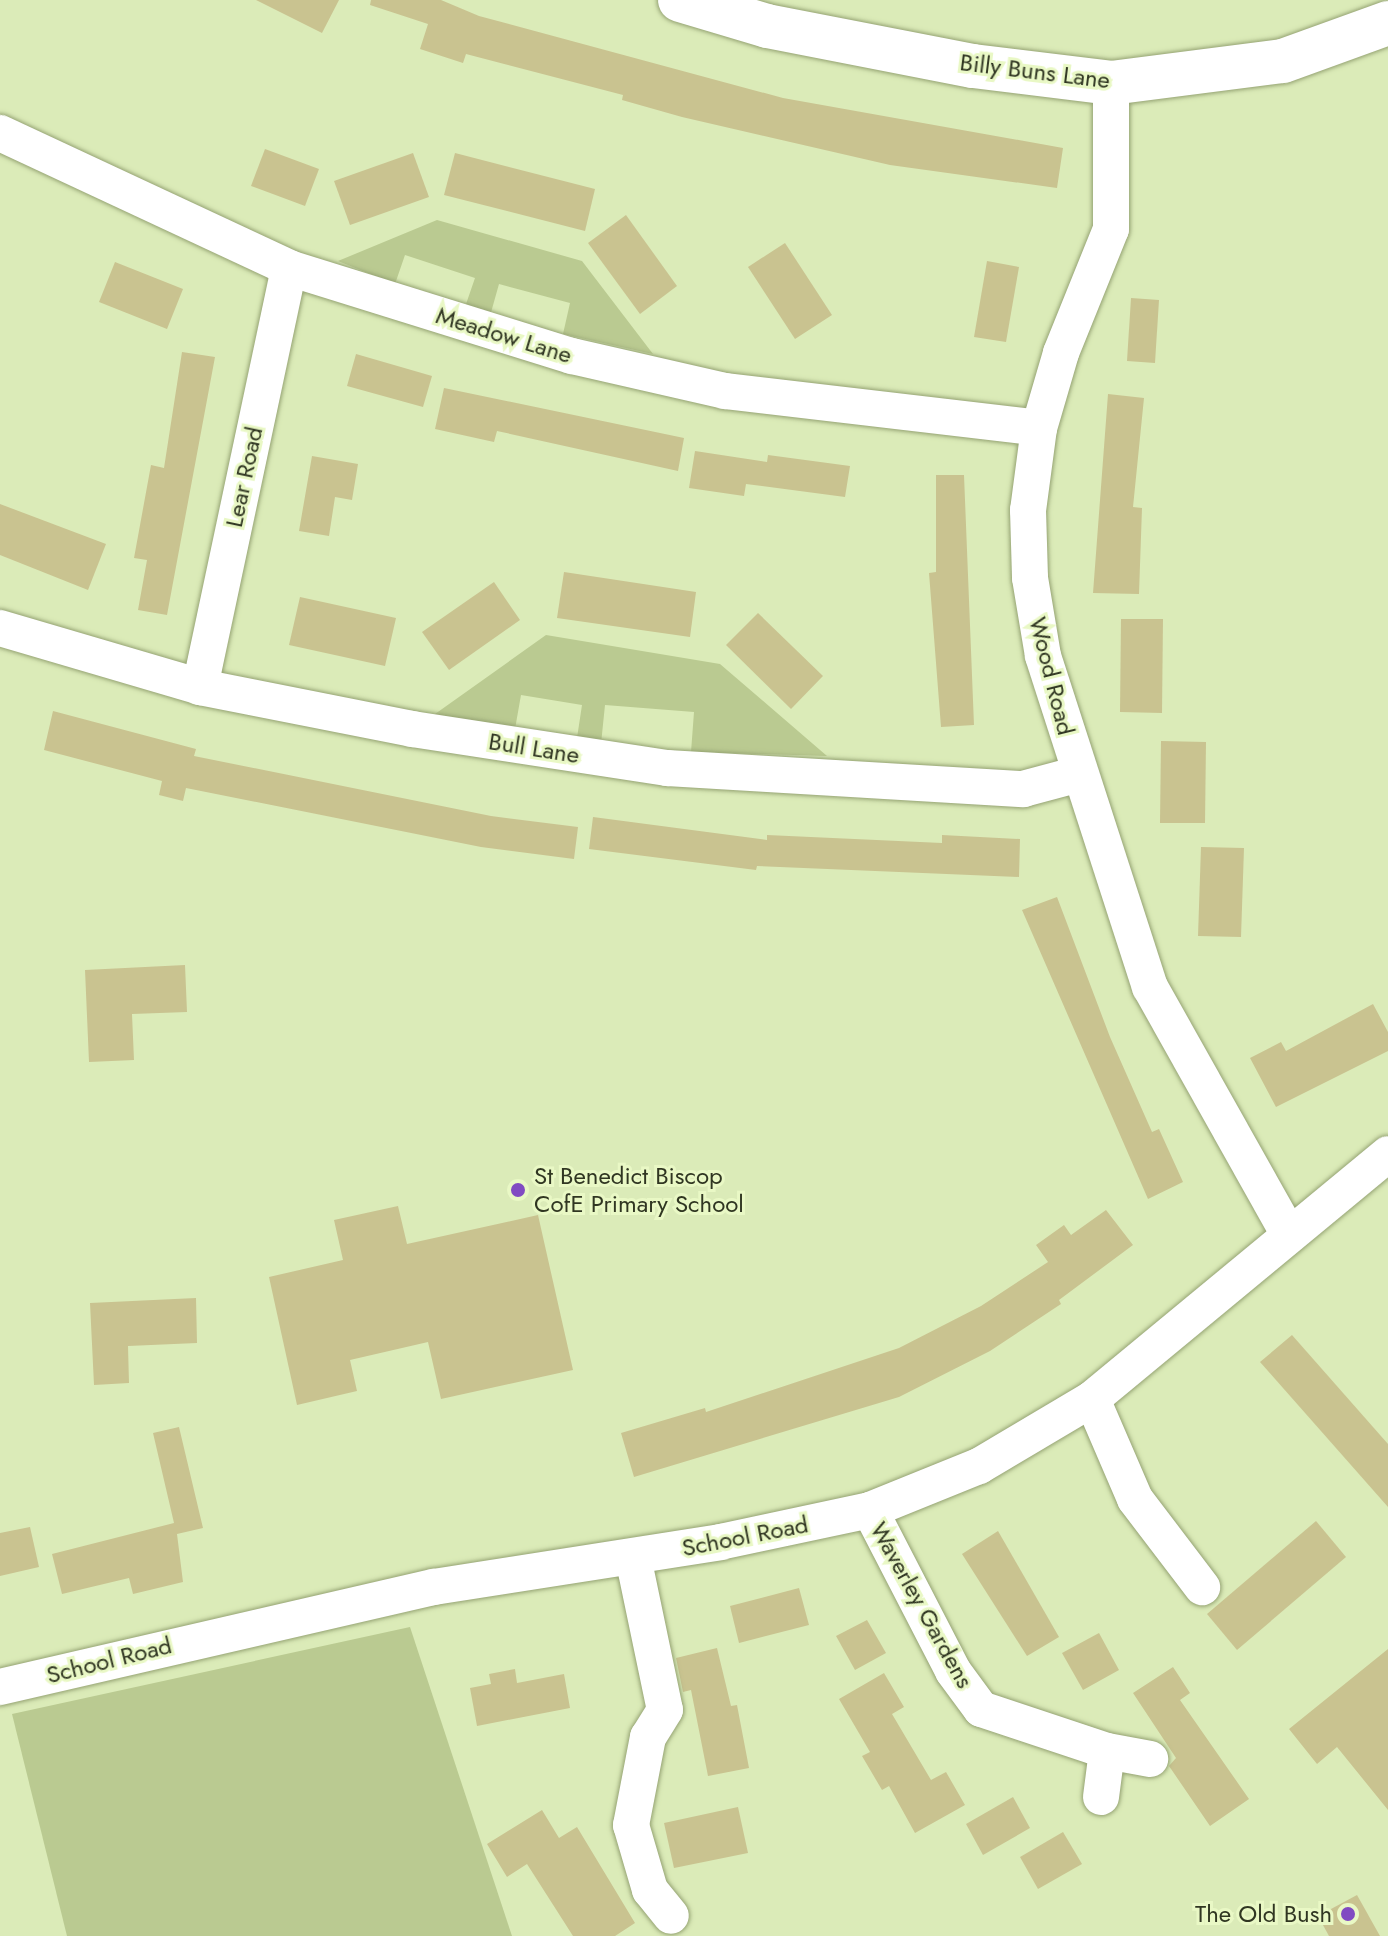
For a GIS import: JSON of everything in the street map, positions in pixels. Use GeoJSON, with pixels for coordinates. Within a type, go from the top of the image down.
{"type":"FeatureCollection","features":[{"type":"Feature","properties":{"kind":"street","name":"Billy Buns Lane"},"geometry":{"type":"LineString","coordinates":[[680,0],[767,26],[973,66],[1111,83],[1283,61],[1388,23]]}},
{"type":"Feature","properties":{"kind":"street","name":"Wood Road"},"geometry":{"type":"LineString","coordinates":[[1111,83],[1111,229],[1061,353],[1039,428],[1028,510],[1030,578],[1043,656],[1150,987],[1289,1235]]}},
{"type":"Feature","properties":{"kind":"street","name":"Meadow Lane"},"geometry":{"type":"LineString","coordinates":[[0,133],[289,268],[572,356],[725,391],[1039,428]]}},
{"type":"Feature","properties":{"kind":"street","name":"Lear Road"},"geometry":{"type":"LineString","coordinates":[[200,687],[289,268]]}},
{"type":"Feature","properties":{"kind":"street","name":"Bull Lane"},"geometry":{"type":"LineString","coordinates":[[0,628],[200,687],[412,729],[667,768],[1023,789],[1079,774]]}},
{"type":"Feature","properties":{"kind":"street","name":"School Road"},"geometry":{"type":"LineString","coordinates":[[0,1687],[250,1625],[434,1587],[633,1557],[870,1510],[979,1466],[1092,1399],[1388,1154]]}},
{"type":"Feature","properties":{"kind":"street"},"geometry":{"type":"LineString","coordinates":[[1092,1399],[1135,1499],[1202,1587]]}},
{"type":"Feature","properties":{"kind":"street","name":"Waverley Gardens"},"geometry":{"type":"LineString","coordinates":[[870,1510],[953,1671],[981,1709],[1107,1751],[1150,1759]]}},
{"type":"Feature","properties":{"kind":"street"},"geometry":{"type":"LineString","coordinates":[[633,1557],[665,1710],[648,1737],[631,1825],[650,1890],[671,1916]]}},
{"type":"Feature","properties":{"kind":"street"},"geometry":{"type":"LineString","coordinates":[[1101,1797],[1107,1751]]}},
{"type":"Feature","properties":{"kind":"green space"},"geometry":{"type":"Polygon","coordinates":[[[437,220],[582,261],[653,354],[563,334],[570,303],[499,284],[490,316],[465,307],[475,278],[405,255],[395,284],[338,261],[437,220]]]}},
{"type":"Feature","properties":{"kind":"green space"},"geometry":{"type":"Polygon","coordinates":[[[546,635],[720,664],[827,756],[691,752],[694,712],[605,705],[601,744],[577,738],[582,705],[521,695],[515,729],[428,719],[546,635]]]}},
{"type":"Feature","properties":{"kind":"green space"},"geometry":{"type":"Polygon","coordinates":[[[410,1627],[512,1936],[67,1936],[12,1714],[410,1627]]]}},
{"type":"Feature","properties":{"kind":"building"},"geometry":{"type":"Polygon","coordinates":[[[256,0],[339,0],[322,33],[256,0]]]}},
{"type":"Feature","properties":{"kind":"building"},"geometry":{"type":"Polygon","coordinates":[[[371,0],[441,0],[479,16],[783,98],[1063,148],[1057,188],[890,165],[682,117],[622,100],[623,95],[466,54],[463,63],[420,49],[428,24],[370,5],[371,0]]]}},
{"type":"Feature","properties":{"kind":"building"},"geometry":{"type":"Polygon","coordinates":[[[265,149],[319,169],[305,206],[251,186],[265,149]]]}},
{"type":"Feature","properties":{"kind":"building"},"geometry":{"type":"Polygon","coordinates":[[[413,153],[429,197],[350,225],[334,181],[413,153]]]}},
{"type":"Feature","properties":{"kind":"building"},"geometry":{"type":"Polygon","coordinates":[[[455,153],[595,189],[585,231],[444,195],[455,153]]]}},
{"type":"Feature","properties":{"kind":"building"},"geometry":{"type":"Polygon","coordinates":[[[626,215],[677,286],[640,314],[588,243],[626,215]]]}},
{"type":"Feature","properties":{"kind":"building"},"geometry":{"type":"Polygon","coordinates":[[[785,243],[832,315],[795,339],[748,267],[785,243]]]}},
{"type":"Feature","properties":{"kind":"building"},"geometry":{"type":"Polygon","coordinates":[[[987,261],[1019,267],[1006,342],[974,337],[987,261]]]}},
{"type":"Feature","properties":{"kind":"building"},"geometry":{"type":"Polygon","coordinates":[[[115,262],[183,289],[167,329],[99,302],[115,262]]]}},
{"type":"Feature","properties":{"kind":"building"},"geometry":{"type":"Polygon","coordinates":[[[1131,298],[1159,300],[1155,363],[1127,361],[1131,298]]]}},
{"type":"Feature","properties":{"kind":"building"},"geometry":{"type":"Polygon","coordinates":[[[182,352],[215,357],[167,615],[138,610],[147,560],[134,558],[151,465],[164,468],[182,352]]]}},
{"type":"Feature","properties":{"kind":"building"},"geometry":{"type":"Polygon","coordinates":[[[356,354],[432,376],[423,407],[347,386],[356,354]]]}},
{"type":"Feature","properties":{"kind":"building"},"geometry":{"type":"Polygon","coordinates":[[[444,388],[684,438],[678,471],[497,431],[494,442],[435,429],[444,388]]]}},
{"type":"Feature","properties":{"kind":"building"},"geometry":{"type":"Polygon","coordinates":[[[1108,394],[1144,398],[1133,507],[1142,508],[1139,594],[1093,593],[1108,394]]]}},
{"type":"Feature","properties":{"kind":"building"},"geometry":{"type":"Polygon","coordinates":[[[695,451],[767,462],[768,455],[850,466],[845,497],[746,484],[744,496],[689,488],[695,451]]]}},
{"type":"Feature","properties":{"kind":"building"},"geometry":{"type":"Polygon","coordinates":[[[312,456],[358,464],[352,500],[335,497],[329,536],[299,531],[312,456]]]}},
{"type":"Feature","properties":{"kind":"building"},"geometry":{"type":"Polygon","coordinates":[[[936,475],[964,475],[974,725],[941,727],[929,573],[936,572],[936,475]]]}},
{"type":"Feature","properties":{"kind":"building"},"geometry":{"type":"Polygon","coordinates":[[[0,504],[106,544],[88,590],[0,555],[0,504]]]}},
{"type":"Feature","properties":{"kind":"building"},"geometry":{"type":"Polygon","coordinates":[[[564,572],[696,592],[690,637],[557,618],[564,572]]]}},
{"type":"Feature","properties":{"kind":"building"},"geometry":{"type":"Polygon","coordinates":[[[494,582],[520,620],[449,670],[422,632],[494,582]]]}},
{"type":"Feature","properties":{"kind":"building"},"geometry":{"type":"Polygon","coordinates":[[[300,597],[396,618],[385,666],[289,645],[300,597]]]}},
{"type":"Feature","properties":{"kind":"building"},"geometry":{"type":"Polygon","coordinates":[[[758,613],[823,676],[791,709],[726,645],[758,613]]]}},
{"type":"Feature","properties":{"kind":"building"},"geometry":{"type":"Polygon","coordinates":[[[1121,619],[1163,619],[1162,713],[1120,712],[1121,619]]]}},
{"type":"Feature","properties":{"kind":"building"},"geometry":{"type":"Polygon","coordinates":[[[53,711],[196,749],[194,756],[491,816],[578,827],[574,859],[481,847],[186,788],[183,801],[159,795],[162,781],[44,750],[53,711]]]}},
{"type":"Feature","properties":{"kind":"building"},"geometry":{"type":"Polygon","coordinates":[[[1161,741],[1206,742],[1205,823],[1160,823],[1161,741]]]}},
{"type":"Feature","properties":{"kind":"building"},"geometry":{"type":"Polygon","coordinates":[[[593,817],[767,840],[767,835],[942,843],[942,835],[1020,839],[1019,877],[757,866],[756,870],[589,849],[593,817]]]}},
{"type":"Feature","properties":{"kind":"building"},"geometry":{"type":"Polygon","coordinates":[[[1201,847],[1244,848],[1241,937],[1198,936],[1201,847]]]}},
{"type":"Feature","properties":{"kind":"building"},"geometry":{"type":"Polygon","coordinates":[[[1057,897],[1110,1037],[1152,1132],[1159,1129],[1183,1182],[1148,1199],[1022,910],[1057,897]]]}},
{"type":"Feature","properties":{"kind":"building"},"geometry":{"type":"Polygon","coordinates":[[[185,965],[187,1012],[132,1014],[134,1060],[89,1062],[85,970],[185,965]]]}},
{"type":"Feature","properties":{"kind":"building"},"geometry":{"type":"Polygon","coordinates":[[[1373,1004],[1388,1032],[1388,1051],[1276,1107],[1250,1058],[1281,1042],[1286,1051],[1373,1004]]]}},
{"type":"Feature","properties":{"kind":"building"},"geometry":{"type":"Polygon","coordinates":[[[398,1206],[407,1244],[538,1215],[573,1370],[441,1399],[428,1342],[350,1360],[357,1391],[297,1405],[269,1277],[343,1260],[334,1220],[398,1206]]]}},
{"type":"Feature","properties":{"kind":"building"},"geometry":{"type":"Polygon","coordinates":[[[1106,1210],[1133,1245],[1059,1300],[1061,1304],[990,1351],[899,1397],[634,1477],[621,1433],[705,1408],[706,1412],[899,1348],[981,1306],[1048,1262],[1036,1245],[1064,1225],[1071,1235],[1106,1210]]]}},
{"type":"Feature","properties":{"kind":"building"},"geometry":{"type":"Polygon","coordinates":[[[196,1298],[197,1343],[128,1346],[129,1383],[94,1385],[90,1303],[196,1298]]]}},
{"type":"Feature","properties":{"kind":"building"},"geometry":{"type":"Polygon","coordinates":[[[1292,1335],[1388,1444],[1388,1507],[1260,1362],[1292,1335]]]}},
{"type":"Feature","properties":{"kind":"building"},"geometry":{"type":"Polygon","coordinates":[[[179,1427],[203,1528],[177,1534],[183,1582],[133,1594],[129,1578],[62,1594],[52,1554],[174,1523],[153,1433],[179,1427]]]}},
{"type":"Feature","properties":{"kind":"building"},"geometry":{"type":"Polygon","coordinates":[[[1316,1521],[1346,1557],[1237,1650],[1207,1614],[1316,1521]]]}},
{"type":"Feature","properties":{"kind":"building"},"geometry":{"type":"Polygon","coordinates":[[[30,1527],[39,1567],[0,1576],[0,1533],[30,1527]]]}},
{"type":"Feature","properties":{"kind":"building"},"geometry":{"type":"Polygon","coordinates":[[[998,1531],[1059,1637],[1027,1656],[962,1554],[998,1531]]]}},
{"type":"Feature","properties":{"kind":"building"},"geometry":{"type":"Polygon","coordinates":[[[799,1588],[809,1625],[739,1643],[730,1606],[799,1588]]]}},
{"type":"Feature","properties":{"kind":"building"},"geometry":{"type":"Polygon","coordinates":[[[867,1620],[886,1653],[855,1670],[836,1636],[867,1620]]]}},
{"type":"Feature","properties":{"kind":"building"},"geometry":{"type":"Polygon","coordinates":[[[1099,1633],[1119,1670],[1083,1690],[1062,1653],[1099,1633]]]}},
{"type":"Feature","properties":{"kind":"building"},"geometry":{"type":"Polygon","coordinates":[[[717,1648],[731,1706],[737,1705],[749,1768],[708,1776],[691,1690],[683,1692],[676,1658],[717,1648]]]}},
{"type":"Feature","properties":{"kind":"building"},"geometry":{"type":"Polygon","coordinates":[[[1388,1649],[1388,1810],[1337,1747],[1317,1764],[1289,1729],[1388,1649]]]}},
{"type":"Feature","properties":{"kind":"building"},"geometry":{"type":"Polygon","coordinates":[[[1173,1667],[1190,1693],[1180,1700],[1249,1799],[1210,1826],[1169,1766],[1176,1758],[1133,1693],[1173,1667]]]}},
{"type":"Feature","properties":{"kind":"building"},"geometry":{"type":"Polygon","coordinates":[[[515,1669],[517,1683],[564,1674],[570,1708],[477,1726],[470,1688],[491,1684],[489,1674],[515,1669]]]}},
{"type":"Feature","properties":{"kind":"building"},"geometry":{"type":"Polygon","coordinates":[[[884,1673],[904,1707],[892,1714],[931,1780],[946,1772],[965,1805],[915,1833],[889,1786],[882,1790],[862,1756],[870,1752],[839,1699],[884,1673]]]}},
{"type":"Feature","properties":{"kind":"building"},"geometry":{"type":"Polygon","coordinates":[[[1013,1797],[1030,1828],[983,1855],[966,1824],[1013,1797]]]}},
{"type":"Feature","properties":{"kind":"building"},"geometry":{"type":"Polygon","coordinates":[[[738,1807],[748,1853],[674,1868],[664,1823],[738,1807]]]}},
{"type":"Feature","properties":{"kind":"building"},"geometry":{"type":"Polygon","coordinates":[[[542,1810],[559,1838],[577,1827],[635,1923],[615,1936],[573,1936],[527,1864],[507,1877],[487,1844],[542,1810]]]}},
{"type":"Feature","properties":{"kind":"building"},"geometry":{"type":"Polygon","coordinates":[[[1063,1832],[1082,1864],[1038,1889],[1020,1857],[1063,1832]]]}},
{"type":"Feature","properties":{"kind":"building","name":"The Old Bush"},"geometry":{"type":"Polygon","coordinates":[[[1357,1895],[1380,1936],[1329,1936],[1318,1916],[1357,1895]]]}},
{"type":"Feature","properties":{"kind":"place","name":"St Benedict Biscop CofE Primary School"},"geometry":{"type":"Point","coordinates":[518,1190]}},
{"type":"Feature","properties":{"kind":"place","name":"The Old Bush"},"geometry":{"type":"Point","coordinates":[1348,1914]}}]}
